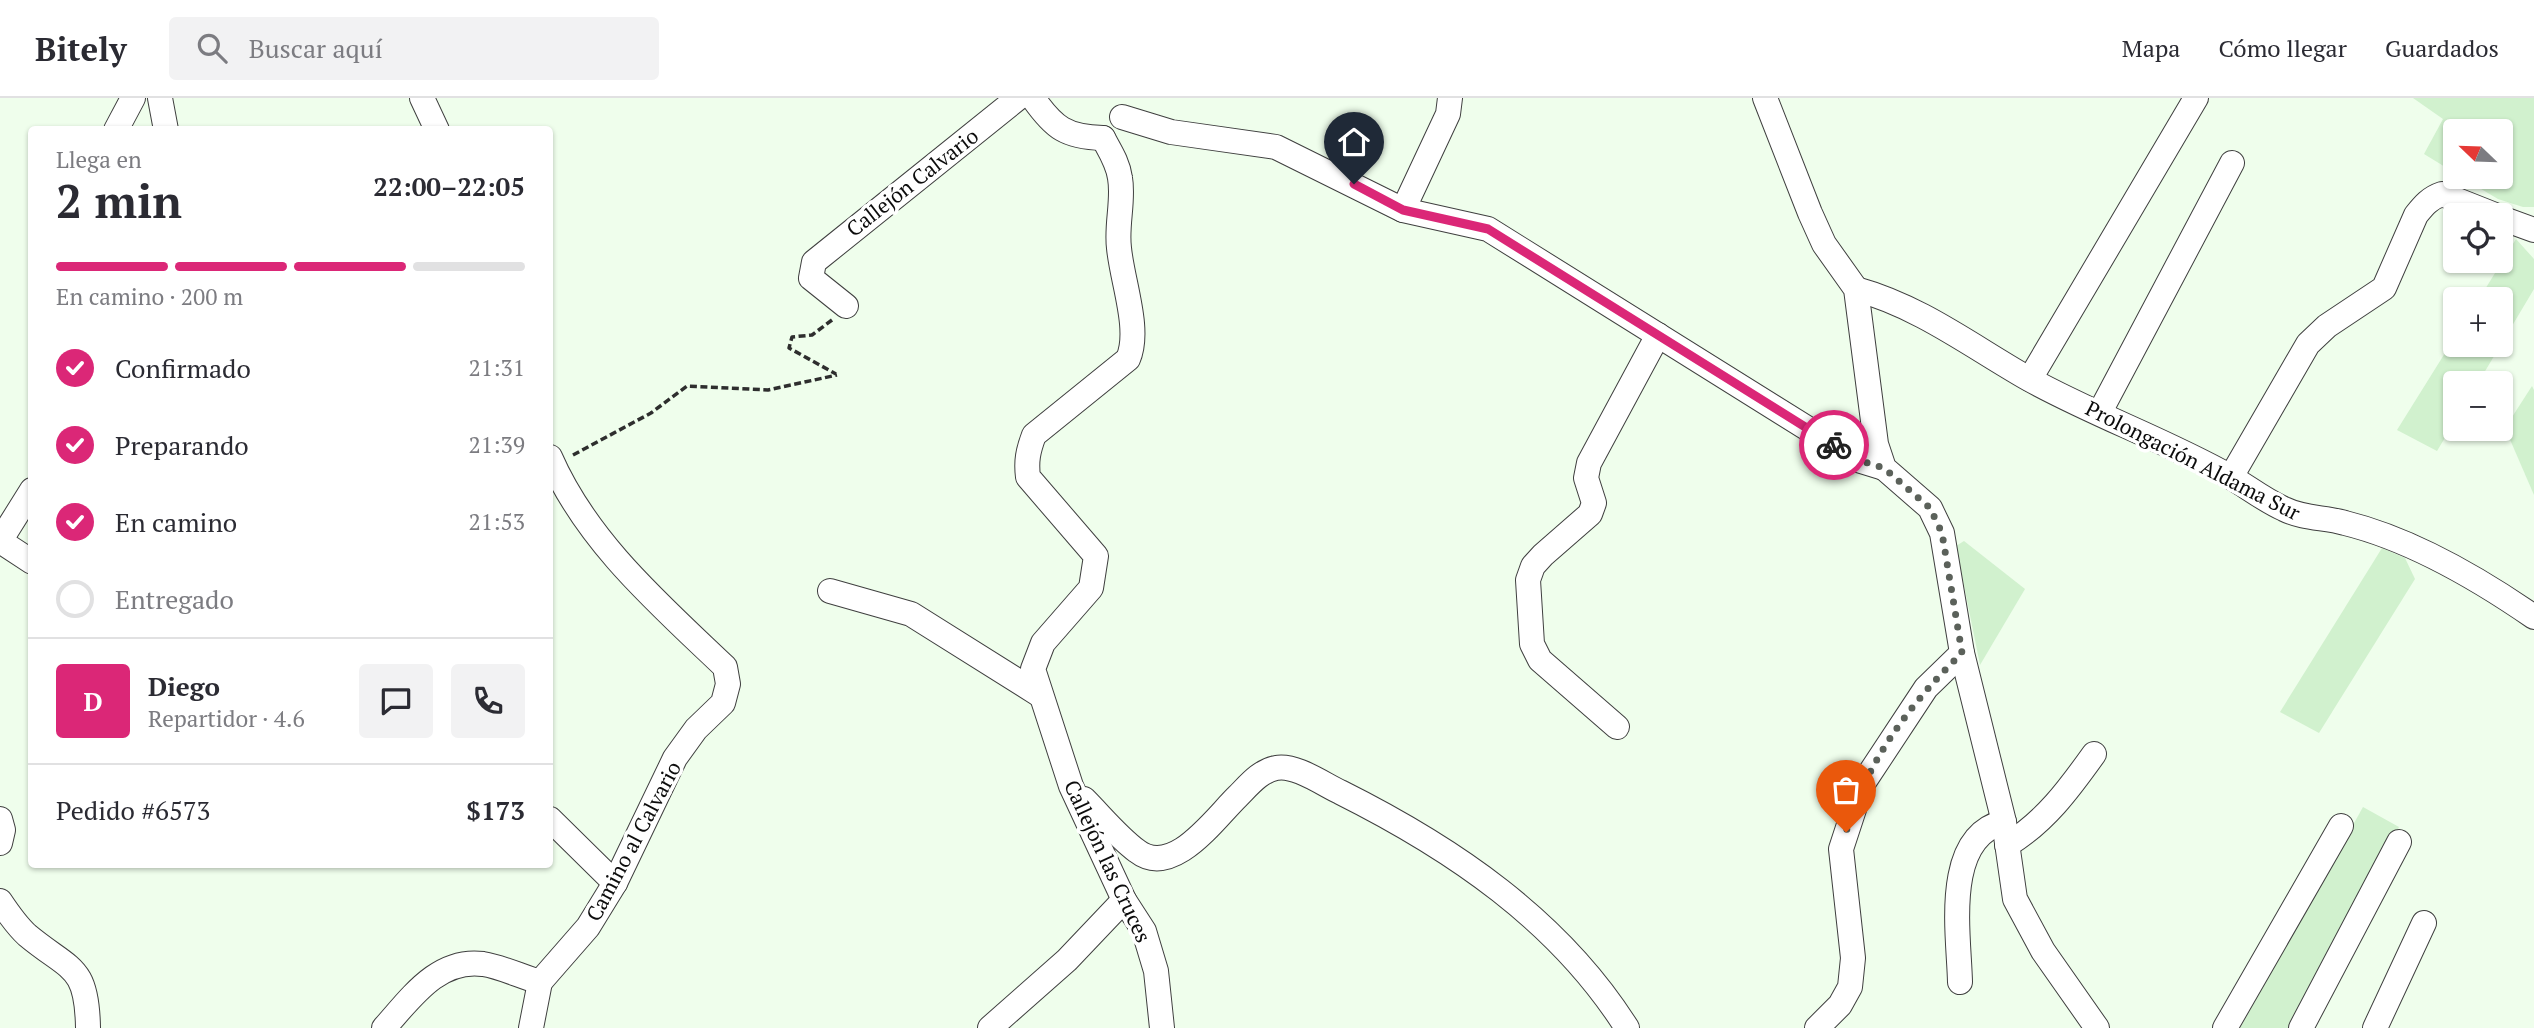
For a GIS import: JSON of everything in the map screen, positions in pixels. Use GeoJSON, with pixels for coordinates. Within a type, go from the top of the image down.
{"type":"FeatureCollection","features":[{"type":"Feature","properties":{"kind":"street"},"geometry":{"type":"LineString","coordinates":[[118,126],[133,98]]}},
{"type":"Feature","properties":{"kind":"street"},"geometry":{"type":"LineString","coordinates":[[160,98],[165,126]]}},
{"type":"Feature","properties":{"kind":"street"},"geometry":{"type":"LineString","coordinates":[[422,98],[435,126]]}},
{"type":"Feature","properties":{"kind":"street","name":"Callejón Calvario"},"geometry":{"type":"LineString","coordinates":[[846,306],[811,278],[810,270],[823,252],[1018,98]]}},
{"type":"Feature","properties":{"kind":"street"},"geometry":{"type":"LineString","coordinates":[[1032,98],[1060,130],[1080,137],[1103,138],[1128,107],[1171,132],[1276,147],[1403,210],[1488,229],[1858,460],[1884,468],[1930,508],[1942,533],[1962,653],[2006,834],[2015,899],[2043,951],[2097,1028]]}},
{"type":"Feature","properties":{"kind":"street"},"geometry":{"type":"LineString","coordinates":[[1403,210],[1448,114],[1450,98]]}},
{"type":"Feature","properties":{"kind":"street"},"geometry":{"type":"LineString","coordinates":[[1765,98],[1824,244],[1856,289],[1876,444],[1884,468]]}},
{"type":"Feature","properties":{"kind":"street"},"geometry":{"type":"LineString","coordinates":[[2030,379],[2196,98]]}},
{"type":"Feature","properties":{"kind":"street","name":"Callejón las Cruces"},"geometry":{"type":"LineString","coordinates":[[1103,138],[1116,162],[1121,180],[1118,247],[1134,332],[1133,347],[1128,359],[1034,435],[1028,449],[1026,460],[1032,483],[1096,556],[1091,588],[1043,643],[1035,657],[1033,669],[1072,786],[1124,900],[1144,931],[1156,971],[1162,1028]]}},
{"type":"Feature","properties":{"kind":"street"},"geometry":{"type":"LineString","coordinates":[[2100,412],[2232,163]]}},
{"type":"Feature","properties":{"kind":"street"},"geometry":{"type":"LineString","coordinates":[[2231,477],[2253,445],[2308,344],[2327,326],[2384,288],[2416,215],[2423,206],[2442,194],[2465,203]]}},
{"type":"Feature","properties":{"kind":"street"},"geometry":{"type":"LineString","coordinates":[[2513,222],[2534,230]]}},
{"type":"Feature","properties":{"kind":"street","name":"Prolongación Aldama Sur"},"geometry":{"type":"LineString","coordinates":[[1856,289],[1892,299],[1934,320],[2030,379],[2231,477],[2286,510],[2318,520],[2344,522],[2436,558],[2491,587],[2534,617]]}},
{"type":"Feature","properties":{"kind":"street"},"geometry":{"type":"LineString","coordinates":[[1618,727],[1540,660],[1532,644],[1528,580],[1533,566],[1543,555],[1590,514],[1594,503],[1586,478],[1589,463],[1658,335]]}},
{"type":"Feature","properties":{"kind":"street","name":"Camino al Calvario"},"geometry":{"type":"LineString","coordinates":[[540,982],[588,927],[615,883],[676,758],[696,729],[723,703],[728,684],[725,667],[637,583],[594,533],[553,464]]}},
{"type":"Feature","properties":{"kind":"street"},"geometry":{"type":"LineString","coordinates":[[28,494],[7,512],[0,541],[28,559]]}},
{"type":"Feature","properties":{"kind":"street"},"geometry":{"type":"LineString","coordinates":[[830,591],[911,614],[1040,695]]}},
{"type":"Feature","properties":{"kind":"street"},"geometry":{"type":"LineString","coordinates":[[1817,1028],[1840,1005],[1850,987],[1853,958],[1841,849],[1862,785],[1926,688],[1962,653]]}},
{"type":"Feature","properties":{"kind":"street"},"geometry":{"type":"LineString","coordinates":[[1960,982],[1961,865],[1980,836],[1992,824],[2006,834],[2029,832],[2060,801],[2095,754]]}},
{"type":"Feature","properties":{"kind":"street"},"geometry":{"type":"LineString","coordinates":[[1072,786],[1139,853],[1161,860],[1182,852],[1257,776],[1278,767],[1302,773],[1398,821],[1515,899],[1605,993],[1627,1028]]}},
{"type":"Feature","properties":{"kind":"street"},"geometry":{"type":"LineString","coordinates":[[0,819],[3,830],[0,843]]}},
{"type":"Feature","properties":{"kind":"street"},"geometry":{"type":"LineString","coordinates":[[553,822],[615,883]]}},
{"type":"Feature","properties":{"kind":"street"},"geometry":{"type":"LineString","coordinates":[[2225,1028],[2341,826]]}},
{"type":"Feature","properties":{"kind":"street"},"geometry":{"type":"LineString","coordinates":[[2301,1028],[2399,842]]}},
{"type":"Feature","properties":{"kind":"street"},"geometry":{"type":"LineString","coordinates":[[990,1028],[1067,960],[1124,900]]}},
{"type":"Feature","properties":{"kind":"street"},"geometry":{"type":"LineString","coordinates":[[0,901],[27,934],[76,971],[83,984],[88,1028]]}},
{"type":"Feature","properties":{"kind":"street"},"geometry":{"type":"LineString","coordinates":[[2375,1028],[2424,923]]}},
{"type":"Feature","properties":{"kind":"street"},"geometry":{"type":"LineString","coordinates":[[384,1028],[435,975],[462,964],[485,964],[540,982],[531,1028]]}},
{"type":"Feature","properties":{"kind":"path"},"geometry":{"type":"LineString","coordinates":[[553,462],[650,413],[687,386],[768,390],[837,375],[789,348],[789,342],[792,337],[812,335],[844,312],[846,306]]}},
{"type":"Feature","properties":{"kind":"green space"},"geometry":{"type":"Polygon","coordinates":[[[2413,98],[2534,98],[2534,207],[2523,207],[2498,199],[2481,189],[2513,189],[2513,119],[2443,119],[2413,98]]]}},
{"type":"Feature","properties":{"kind":"green space"},"geometry":{"type":"Polygon","coordinates":[[[2443,119],[2443,166],[2424,154],[2443,119]]]}},
{"type":"Feature","properties":{"kind":"green space"},"geometry":{"type":"Polygon","coordinates":[[[2516,239],[2534,259],[2534,289],[2513,324],[2513,287],[2486,287],[2495,273],[2513,273],[2513,244],[2516,239]]]}},
{"type":"Feature","properties":{"kind":"green space"},"geometry":{"type":"Polygon","coordinates":[[[2443,356],[2494,357],[2485,371],[2443,371],[2443,441],[2437,451],[2397,430],[2443,356]]]}},
{"type":"Feature","properties":{"kind":"green space"},"geometry":{"type":"Polygon","coordinates":[[[2532,386],[2534,495],[2511,441],[2513,441],[2513,416],[2532,386]]]}},
{"type":"Feature","properties":{"kind":"green space"},"geometry":{"type":"Polygon","coordinates":[[[1964,541],[2025,589],[1980,665],[1956,546],[1964,541]]]}},
{"type":"Feature","properties":{"kind":"green space"},"geometry":{"type":"Polygon","coordinates":[[[2382,548],[2405,558],[2415,579],[2319,733],[2280,712],[2382,548]]]}},
{"type":"Feature","properties":{"kind":"green space"},"geometry":{"type":"Polygon","coordinates":[[[2363,807],[2399,827],[2296,1028],[2240,1028],[2363,807]]]}},
{"type":"Feature","properties":{"kind":"way so far"},"geometry":{"type":"LineString","coordinates":[[1834,445],[1858,460],[1884,468],[1930,508],[1942,533],[1962,653],[1926,688],[1888,743],[1862,785],[1846,832]]}},
{"type":"Feature","properties":{"kind":"route"},"geometry":{"type":"LineString","coordinates":[[1354,184],[1403,210],[1488,229],[1834,445]]}}]}
